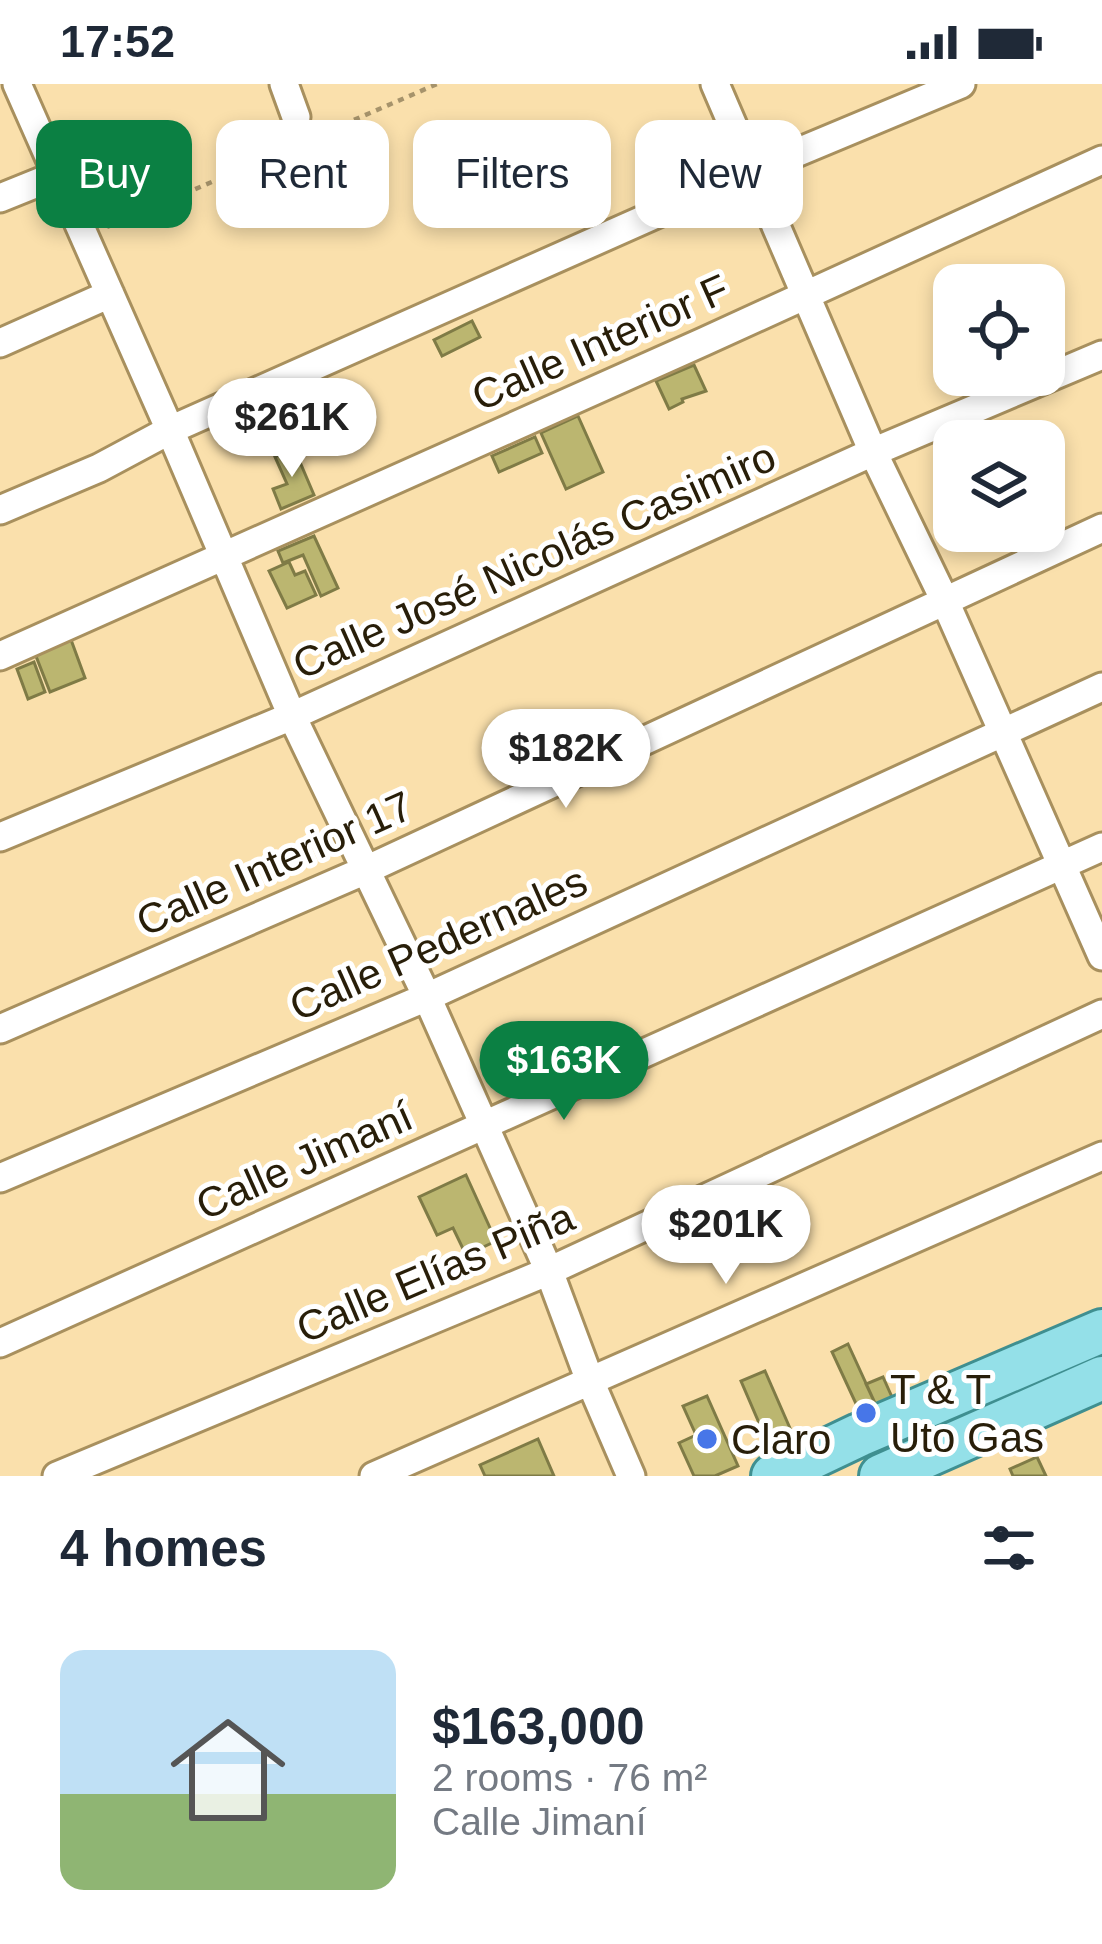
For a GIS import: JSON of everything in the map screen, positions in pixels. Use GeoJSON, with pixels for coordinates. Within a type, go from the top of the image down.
{"type":"FeatureCollection","features":[{"type":"Feature","properties":{"kind":"main road"},"geometry":{"type":"LineString","coordinates":[[773,1476],[1102,1331]]}},
{"type":"Feature","properties":{"kind":"main road"},"geometry":{"type":"LineString","coordinates":[[881,1476],[1102,1378]]}},
{"type":"Feature","properties":{"kind":"street"},"geometry":{"type":"LineString","coordinates":[[17,84],[36,127]]}},
{"type":"Feature","properties":{"kind":"street"},"geometry":{"type":"LineString","coordinates":[[284,84],[296,117]]}},
{"type":"Feature","properties":{"kind":"street"},"geometry":{"type":"LineString","coordinates":[[715,84],[731,120]]}},
{"type":"Feature","properties":{"kind":"street"},"geometry":{"type":"LineString","coordinates":[[803,150],[961,84]]}},
{"type":"Feature","properties":{"kind":"street","name":"Calle Interior F"},"geometry":{"type":"LineString","coordinates":[[0,656],[1102,160]]}},
{"type":"Feature","properties":{"kind":"street"},"geometry":{"type":"LineString","coordinates":[[0,198],[36,183]]}},
{"type":"Feature","properties":{"kind":"street"},"geometry":{"type":"LineString","coordinates":[[0,510],[635,223]]}},
{"type":"Feature","properties":{"kind":"street"},"geometry":{"type":"LineString","coordinates":[[79,228],[292,716],[368,869],[549,1271],[631,1476]]}},
{"type":"Feature","properties":{"kind":"street"},"geometry":{"type":"LineString","coordinates":[[777,228],[1102,956]]}},
{"type":"Feature","properties":{"kind":"street"},"geometry":{"type":"LineString","coordinates":[[0,344],[110,295]]}},
{"type":"Feature","properties":{"kind":"street","name":"Calle José Nicolás Casimiro"},"geometry":{"type":"LineString","coordinates":[[0,837],[292,716],[873,452],[1102,355]]}},
{"type":"Feature","properties":{"kind":"street","name":"Calle Interior 17"},"geometry":{"type":"LineString","coordinates":[[0,1029],[368,869],[1102,528]]}},
{"type":"Feature","properties":{"kind":"street","name":"Calle Pedernales"},"geometry":{"type":"LineString","coordinates":[[0,1178],[427,997],[1102,687]]}},
{"type":"Feature","properties":{"kind":"street","name":"Calle Jimaní"},"geometry":{"type":"LineString","coordinates":[[0,1343],[1102,847]]}},
{"type":"Feature","properties":{"kind":"street","name":"Calle Elías Piña"},"geometry":{"type":"LineString","coordinates":[[57,1476],[549,1271],[1102,1014]]}},
{"type":"Feature","properties":{"kind":"street"},"geometry":{"type":"LineString","coordinates":[[374,1476],[1102,1156]]}},
{"type":"Feature","properties":{"kind":"path"},"geometry":{"type":"LineString","coordinates":[[83,238],[437,84]]}},
{"type":"Feature","properties":{"kind":"building"},"geometry":{"type":"Polygon","coordinates":[[[472,321],[480,337],[442,356],[434,340],[472,321]]]}},
{"type":"Feature","properties":{"kind":"building"},"geometry":{"type":"Polygon","coordinates":[[[694,365],[706,391],[669,409],[656,381],[694,365]]]}},
{"type":"Feature","properties":{"kind":"building"},"geometry":{"type":"Polygon","coordinates":[[[578,416],[603,472],[566,489],[541,433],[578,416]]]}},
{"type":"Feature","properties":{"kind":"building"},"geometry":{"type":"Polygon","coordinates":[[[535,437],[542,453],[499,472],[492,456],[535,437]]]}},
{"type":"Feature","properties":{"kind":"building"},"geometry":{"type":"Polygon","coordinates":[[[294,448],[314,495],[281,509],[273,489],[287,484],[275,457],[294,448]]]}},
{"type":"Feature","properties":{"kind":"building"},"geometry":{"type":"Polygon","coordinates":[[[314,536],[338,588],[321,596],[303,555],[283,563],[278,551],[314,536]]]}},
{"type":"Feature","properties":{"kind":"building"},"geometry":{"type":"Polygon","coordinates":[[[289,562],[295,575],[305,571],[316,595],[287,608],[269,571],[289,562]]]}},
{"type":"Feature","properties":{"kind":"building"},"geometry":{"type":"Polygon","coordinates":[[[70,637],[85,678],[50,692],[34,651],[70,637]]]}},
{"type":"Feature","properties":{"kind":"building"},"geometry":{"type":"Polygon","coordinates":[[[34,662],[45,692],[28,699],[17,669],[34,662]]]}},
{"type":"Feature","properties":{"kind":"building"},"geometry":{"type":"Polygon","coordinates":[[[466,1175],[496,1241],[466,1255],[453,1228],[437,1235],[419,1197],[466,1175]]]}},
{"type":"Feature","properties":{"kind":"building"},"geometry":{"type":"Polygon","coordinates":[[[848,1344],[880,1414],[864,1421],[832,1352],[848,1344]]]}},
{"type":"Feature","properties":{"kind":"building"},"geometry":{"type":"Polygon","coordinates":[[[765,1371],[796,1442],[772,1453],[741,1381],[765,1371]]]}},
{"type":"Feature","properties":{"kind":"building"},"geometry":{"type":"Polygon","coordinates":[[[883,1377],[896,1406],[880,1414],[866,1384],[883,1377]]]}},
{"type":"Feature","properties":{"kind":"building","name":"Claro"},"geometry":{"type":"Polygon","coordinates":[[[707,1396],[738,1466],[715,1476],[694,1476],[679,1443],[696,1435],[683,1406],[707,1396]]]}},
{"type":"Feature","properties":{"kind":"building"},"geometry":{"type":"Polygon","coordinates":[[[538,1439],[554,1476],[485,1476],[480,1465],[538,1439]]]}},
{"type":"Feature","properties":{"kind":"building"},"geometry":{"type":"Polygon","coordinates":[[[1037,1457],[1046,1476],[1013,1476],[1010,1469],[1037,1457]]]}},
{"type":"Feature","properties":{"kind":"place","name":"T & T Uto Gas"},"geometry":{"type":"Point","coordinates":[866,1413]}},
{"type":"Feature","properties":{"kind":"place","name":"Claro"},"geometry":{"type":"Point","coordinates":[707,1439]}}]}
